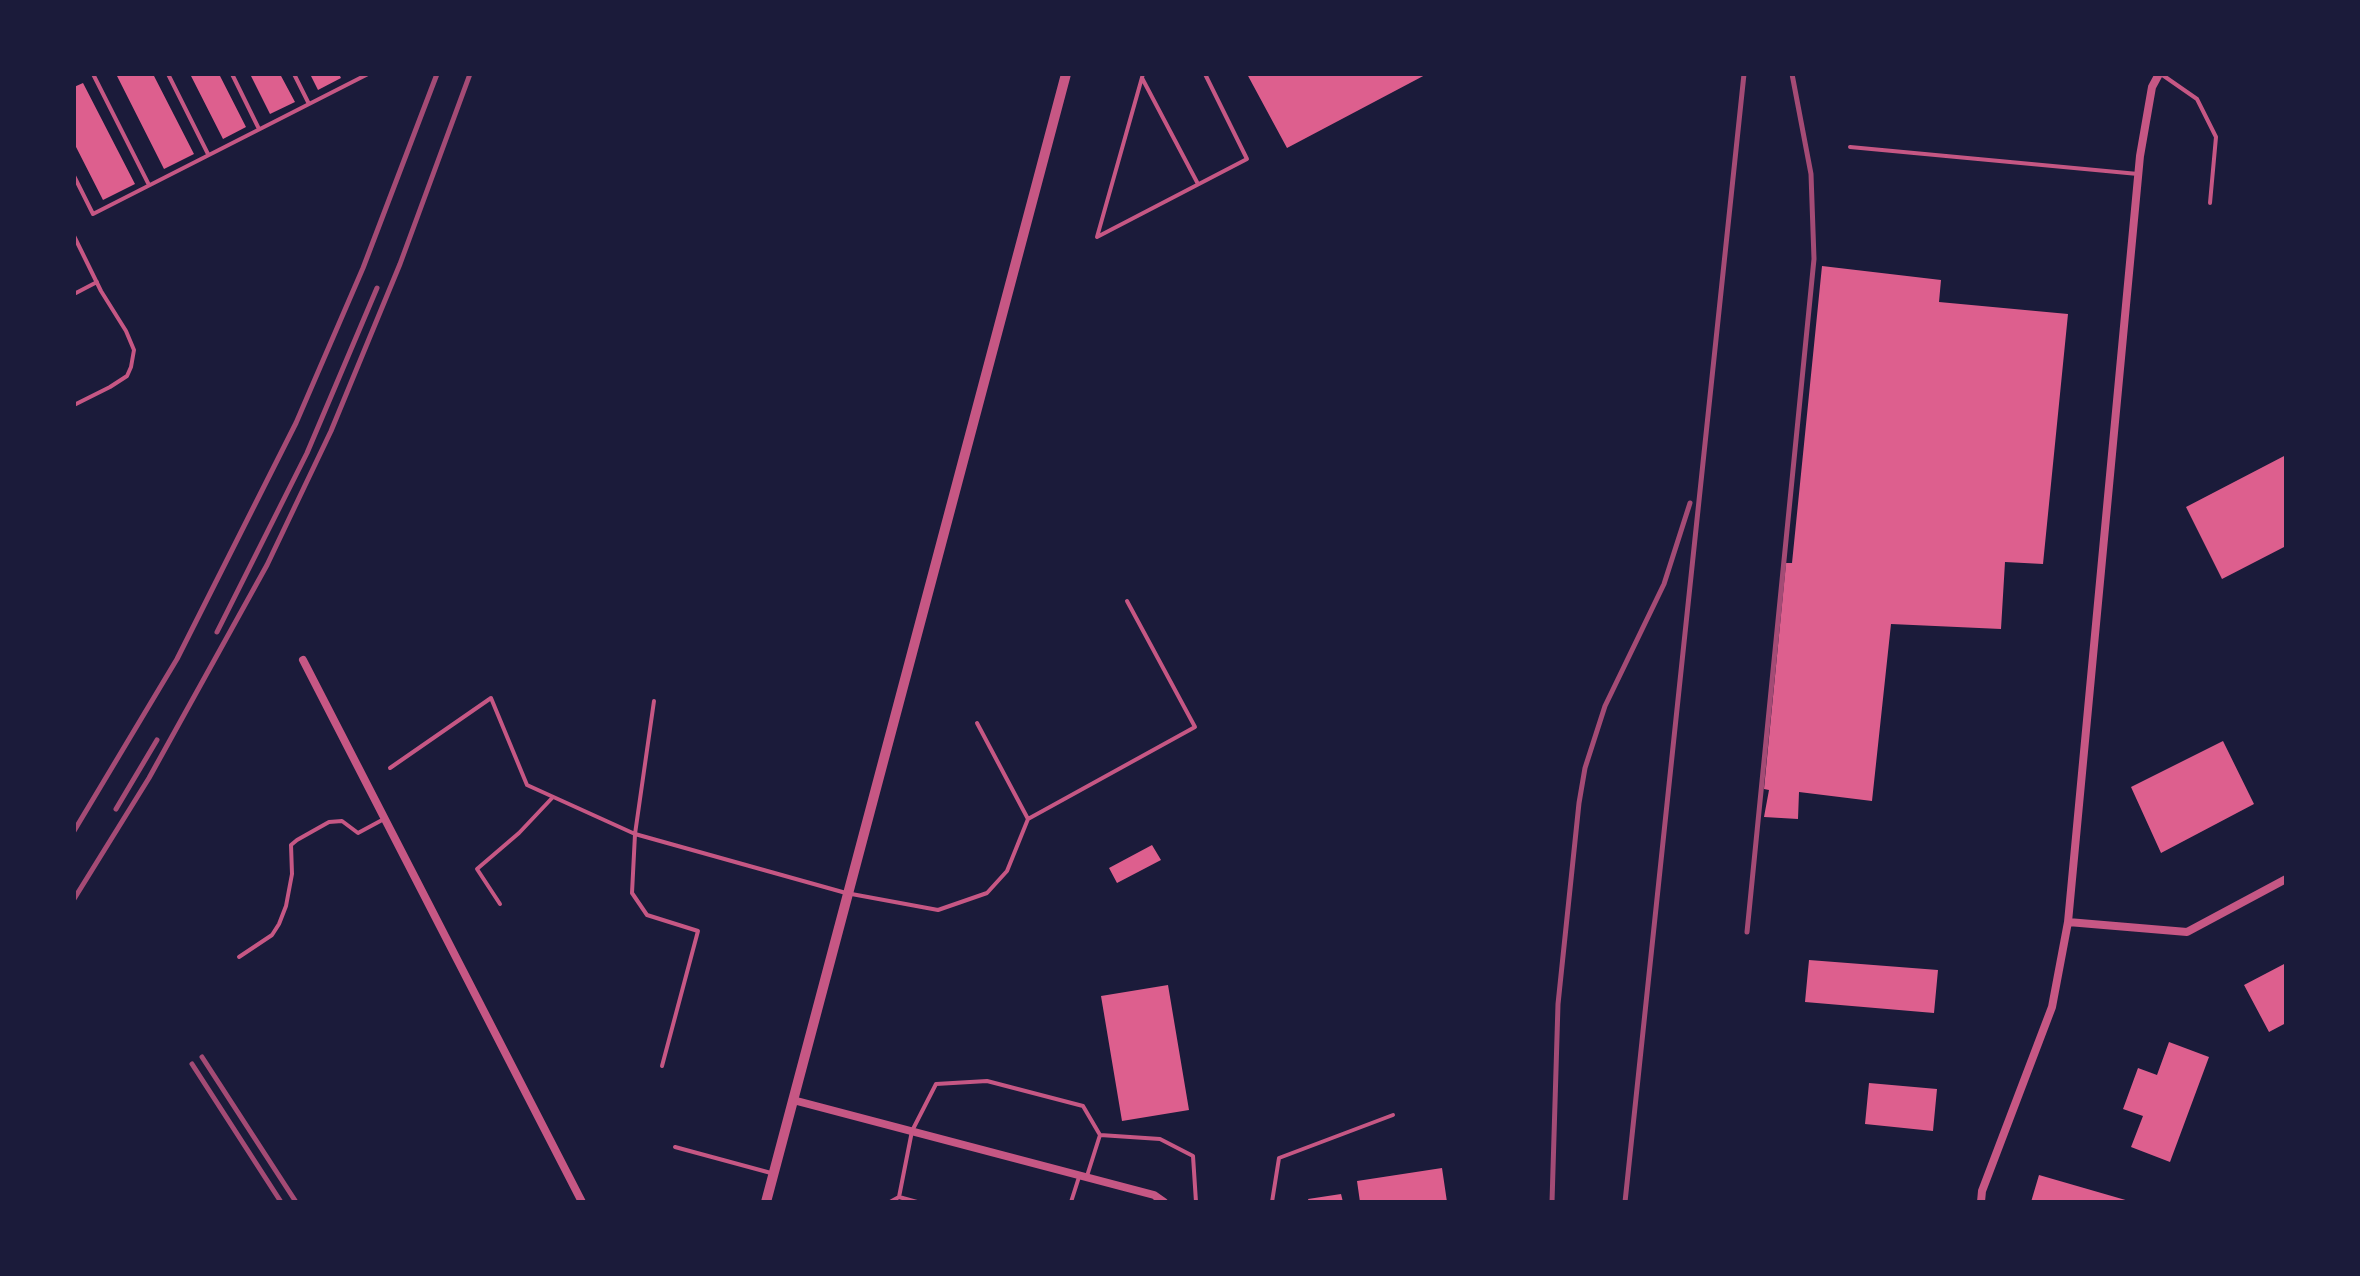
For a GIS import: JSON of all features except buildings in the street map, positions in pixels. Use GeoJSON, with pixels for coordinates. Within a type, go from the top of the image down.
{"type":"FeatureCollection","features":[{"type":"Feature","properties":{"kind":"street"},"geometry":{"type":"LineString","coordinates":[[766,1202],[1066,74]]}},
{"type":"Feature","properties":{"kind":"street"},"geometry":{"type":"LineString","coordinates":[[1981,1202],[1982,1191],[2052,1007],[2068,922],[2138,174],[2152,87],[2160,74]]}},
{"type":"Feature","properties":{"kind":"street"},"geometry":{"type":"LineString","coordinates":[[303,660],[582,1202]]}},
{"type":"Feature","properties":{"kind":"street"},"geometry":{"type":"LineString","coordinates":[[2068,922],[2187,932],[2286,879]]}},
{"type":"Feature","properties":{"kind":"street"},"geometry":{"type":"LineString","coordinates":[[793,1100],[1154,1195],[1164,1202]]}},
{"type":"Feature","properties":{"kind":"lane"},"geometry":{"type":"LineString","coordinates":[[93,74],[149,185]]}},
{"type":"Feature","properties":{"kind":"lane"},"geometry":{"type":"LineString","coordinates":[[168,74],[209,155]]}},
{"type":"Feature","properties":{"kind":"lane"},"geometry":{"type":"LineString","coordinates":[[232,74],[260,129]]}},
{"type":"Feature","properties":{"kind":"lane"},"geometry":{"type":"LineString","coordinates":[[294,74],[309,104]]}},
{"type":"Feature","properties":{"kind":"lane"},"geometry":{"type":"LineString","coordinates":[[74,176],[93,214],[309,104],[355,77],[368,74]]}},
{"type":"Feature","properties":{"kind":"lane"},"geometry":{"type":"LineString","coordinates":[[1142,76],[1097,237],[1247,159],[1205,74]]}},
{"type":"Feature","properties":{"kind":"lane"},"geometry":{"type":"LineString","coordinates":[[2160,74],[2197,99],[2216,137],[2210,203]]}},
{"type":"Feature","properties":{"kind":"lane"},"geometry":{"type":"LineString","coordinates":[[1142,76],[1198,184]]}},
{"type":"Feature","properties":{"kind":"lane"},"geometry":{"type":"LineString","coordinates":[[1850,147],[2138,174]]}},
{"type":"Feature","properties":{"kind":"lane"},"geometry":{"type":"LineString","coordinates":[[74,236],[132,342],[133,357],[131,367],[120,381],[74,405]]}},
{"type":"Feature","properties":{"kind":"lane"},"geometry":{"type":"LineString","coordinates":[[74,294],[97,282]]}},
{"type":"Feature","properties":{"kind":"lane"},"geometry":{"type":"LineString","coordinates":[[390,768],[491,698],[527,785],[635,834],[846,893],[938,910],[987,893],[1007,871],[1028,819],[1195,727],[1127,601]]}},
{"type":"Feature","properties":{"kind":"lane"},"geometry":{"type":"LineString","coordinates":[[654,701],[635,834],[632,893],[647,915],[698,931],[662,1066]]}},
{"type":"Feature","properties":{"kind":"lane"},"geometry":{"type":"LineString","coordinates":[[977,723],[1028,819]]}},
{"type":"Feature","properties":{"kind":"lane"},"geometry":{"type":"LineString","coordinates":[[500,904],[477,869],[519,833],[553,797]]}},
{"type":"Feature","properties":{"kind":"lane"},"geometry":{"type":"LineString","coordinates":[[239,957],[272,935],[279,924],[292,874],[291,845],[329,822],[342,821],[358,833],[384,819]]}},
{"type":"Feature","properties":{"kind":"lane"},"geometry":{"type":"LineString","coordinates":[[899,1197],[912,1131],[936,1084],[987,1081],[1083,1106],[1100,1135]]}},
{"type":"Feature","properties":{"kind":"lane"},"geometry":{"type":"LineString","coordinates":[[1272,1202],[1279,1158],[1393,1115]]}},
{"type":"Feature","properties":{"kind":"lane"},"geometry":{"type":"LineString","coordinates":[[1071,1202],[1100,1135]]}},
{"type":"Feature","properties":{"kind":"lane"},"geometry":{"type":"LineString","coordinates":[[1100,1135],[1160,1139],[1193,1156],[1196,1202]]}},
{"type":"Feature","properties":{"kind":"lane"},"geometry":{"type":"LineString","coordinates":[[675,1147],[774,1173]]}},
{"type":"Feature","properties":{"kind":"lane"},"geometry":{"type":"LineString","coordinates":[[890,1202],[899,1197],[917,1202]]}},
{"type":"Feature","properties":{"kind":"railway"},"geometry":{"type":"LineString","coordinates":[[74,831],[177,659],[296,423],[363,268],[437,74]]}},
{"type":"Feature","properties":{"kind":"railway"},"geometry":{"type":"LineString","coordinates":[[74,899],[149,778],[267,565],[331,431],[400,264],[470,74]]}},
{"type":"Feature","properties":{"kind":"railway"},"geometry":{"type":"LineString","coordinates":[[1625,1202],[1744,74]]}},
{"type":"Feature","properties":{"kind":"railway"},"geometry":{"type":"LineString","coordinates":[[1747,932],[1814,259],[1811,174],[1792,74]]}},
{"type":"Feature","properties":{"kind":"railway"},"geometry":{"type":"LineString","coordinates":[[217,632],[307,453],[377,288]]}},
{"type":"Feature","properties":{"kind":"railway"},"geometry":{"type":"LineString","coordinates":[[1552,1202],[1558,1004],[1585,768],[1605,706],[1664,584],[1690,503]]}},
{"type":"Feature","properties":{"kind":"railway"},"geometry":{"type":"LineString","coordinates":[[116,809],[157,740]]}},
{"type":"Feature","properties":{"kind":"railway"},"geometry":{"type":"LineString","coordinates":[[202,1057],[296,1202]]}},
{"type":"Feature","properties":{"kind":"railway"},"geometry":{"type":"LineString","coordinates":[[192,1064],[281,1202]]}}]}
